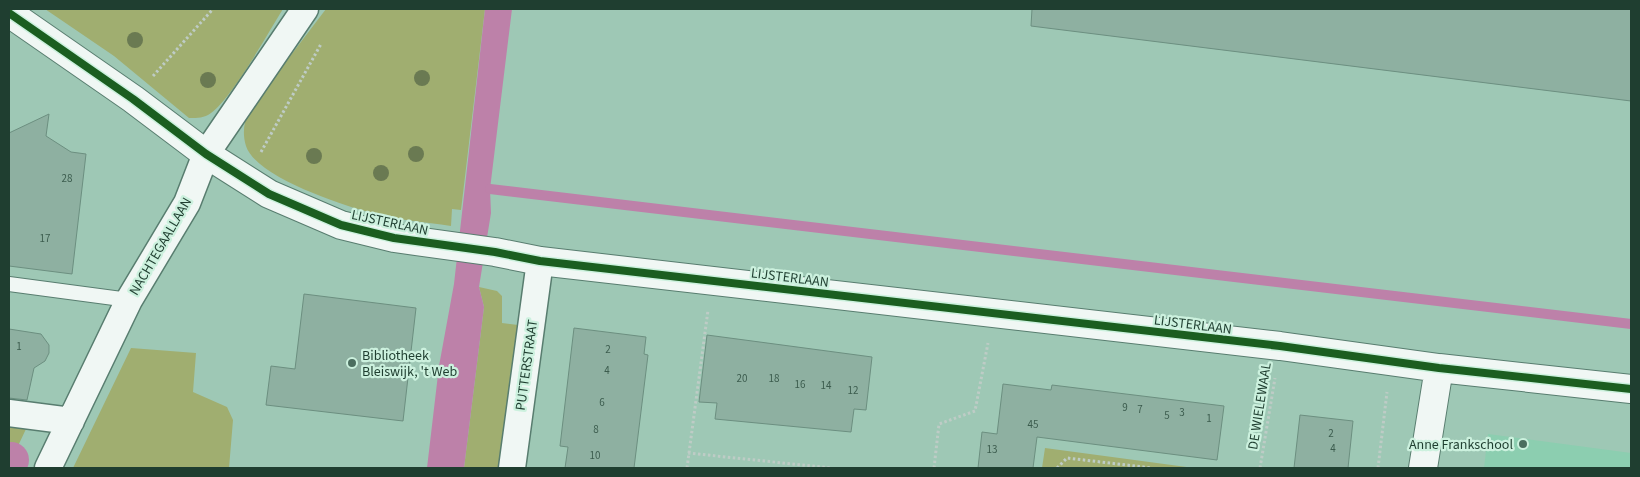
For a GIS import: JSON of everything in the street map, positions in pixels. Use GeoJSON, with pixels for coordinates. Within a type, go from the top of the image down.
{"type":"FeatureCollection","features":[{"type":"Feature","properties":{"kind":"street","name":"NACHTEGAALLAAN"},"geometry":{"type":"LineString","coordinates":[[48,468],[129,300],[187,203],[206,154],[305,9]]}},
{"type":"Feature","properties":{"kind":"street","name":"LIJSTERLAAN"},"geometry":{"type":"LineString","coordinates":[[9,13],[133,99],[206,154],[269,194],[340,225],[394,238],[495,252],[540,261],[1280,346],[1439,368],[1631,388]]}},
{"type":"Feature","properties":{"kind":"street","name":"PUTTERSTRAAT"},"geometry":{"type":"LineString","coordinates":[[512,468],[540,261]]}},
{"type":"Feature","properties":{"kind":"street"},"geometry":{"type":"LineString","coordinates":[[1423,468],[1439,368]]}},
{"type":"Feature","properties":{"kind":"street"},"geometry":{"type":"LineString","coordinates":[[9,413],[71,422]]}},
{"type":"Feature","properties":{"kind":"lane"},"geometry":{"type":"LineString","coordinates":[[9,284],[129,300]]}},
{"type":"Feature","properties":{"kind":"path"},"geometry":{"type":"LineString","coordinates":[[133,99],[213,9]]}},
{"type":"Feature","properties":{"kind":"path"},"geometry":{"type":"LineString","coordinates":[[246,179],[326,36]]}},
{"type":"Feature","properties":{"kind":"path"},"geometry":{"type":"LineString","coordinates":[[687,468],[712,280]]}},
{"type":"Feature","properties":{"kind":"path"},"geometry":{"type":"LineString","coordinates":[[934,468],[939,424],[975,411],[993,313]]}},
{"type":"Feature","properties":{"kind":"path"},"geometry":{"type":"LineString","coordinates":[[1378,468],[1391,361]]}},
{"type":"Feature","properties":{"kind":"path"},"geometry":{"type":"LineString","coordinates":[[688,453],[830,468]]}},
{"type":"Feature","properties":{"kind":"path"},"geometry":{"type":"LineString","coordinates":[[1057,468],[1066,458],[1152,468]]}},
{"type":"Feature","properties":{"kind":"shaded area"},"geometry":{"type":"Polygon","coordinates":[[[45,9],[283,9],[239,80],[220,105],[206,116],[189,118],[114,56],[45,9]]]}},
{"type":"Feature","properties":{"kind":"shaded area"},"geometry":{"type":"Polygon","coordinates":[[[326,9],[485,9],[461,210],[452,209],[451,226],[382,215],[358,209],[322,196],[282,179],[253,157],[246,146],[244,128],[249,110],[326,9]]]}},
{"type":"Feature","properties":{"kind":"shaded area"},"geometry":{"type":"Polygon","coordinates":[[[485,9],[512,9],[490,189],[491,213],[479,287],[484,307],[464,468],[427,468],[439,366],[454,284],[485,9]]]}},
{"type":"Feature","properties":{"kind":"shaded area"},"geometry":{"type":"Polygon","coordinates":[[[479,287],[497,291],[502,296],[502,323],[518,325],[500,468],[464,468],[484,307],[479,287]]]}},
{"type":"Feature","properties":{"kind":"shaded area"},"geometry":{"type":"Polygon","coordinates":[[[131,348],[196,353],[193,392],[227,407],[233,420],[229,468],[73,468],[131,348]]]}},
{"type":"Feature","properties":{"kind":"shaded area"},"geometry":{"type":"Polygon","coordinates":[[[9,426],[26,429],[9,465],[9,426]]]}},
{"type":"Feature","properties":{"kind":"shaded area","name":"Anne Frankschool"},"geometry":{"type":"Polygon","coordinates":[[[1488,434],[1631,453],[1631,468],[1484,468],[1488,434]]]}},
{"type":"Feature","properties":{"kind":"shaded area"},"geometry":{"type":"Polygon","coordinates":[[[1045,448],[1194,468],[1042,468],[1045,448]]]}},
{"type":"Feature","properties":{"kind":"building"},"geometry":{"type":"Polygon","coordinates":[[[1032,9],[1631,9],[1631,101],[1031,26],[1032,9]]]}},
{"type":"Feature","properties":{"kind":"building"},"geometry":{"type":"Polygon","coordinates":[[[49,114],[46,136],[71,152],[86,154],[72,274],[9,266],[9,133],[49,114]]]}},
{"type":"Feature","properties":{"kind":"building"},"geometry":{"type":"Polygon","coordinates":[[[304,294],[416,308],[403,421],[266,405],[271,366],[295,369],[304,294]]]}},
{"type":"Feature","properties":{"kind":"building"},"geometry":{"type":"Polygon","coordinates":[[[574,328],[646,337],[644,354],[648,355],[634,468],[565,468],[568,447],[560,446],[574,328]]]}},
{"type":"Feature","properties":{"kind":"building"},"geometry":{"type":"Polygon","coordinates":[[[9,329],[41,334],[49,345],[49,353],[45,361],[34,368],[27,400],[9,398],[9,329]]]}},
{"type":"Feature","properties":{"kind":"building"},"geometry":{"type":"Polygon","coordinates":[[[707,335],[872,357],[866,410],[854,409],[851,432],[715,419],[717,403],[699,402],[707,335]]]}},
{"type":"Feature","properties":{"kind":"building"},"geometry":{"type":"Polygon","coordinates":[[[1003,384],[1051,390],[1052,385],[1224,406],[1217,460],[1037,437],[1033,468],[978,468],[982,432],[997,434],[1003,384]]]}},
{"type":"Feature","properties":{"kind":"building"},"geometry":{"type":"Polygon","coordinates":[[[1300,415],[1353,421],[1348,468],[1294,468],[1300,415]]]}},
{"type":"Feature","properties":{"kind":"waterway"},"geometry":{"type":"LineString","coordinates":[[490,189],[1631,324]]}},
{"type":"Feature","properties":{"kind":"cycle path"},"geometry":{"type":"LineString","coordinates":[[9,13],[133,99],[206,154],[269,194],[341,225],[394,238],[495,252],[540,261],[1280,346],[1439,368],[1631,389]]}},
{"type":"Feature","properties":{"kind":"place","name":"Bibliotheek Bleiswijk, 't Web"},"geometry":{"type":"Point","coordinates":[352,363]}},
{"type":"Feature","properties":{"kind":"place","name":"Anne Frankschool"},"geometry":{"type":"Point","coordinates":[1523,444]}}]}
